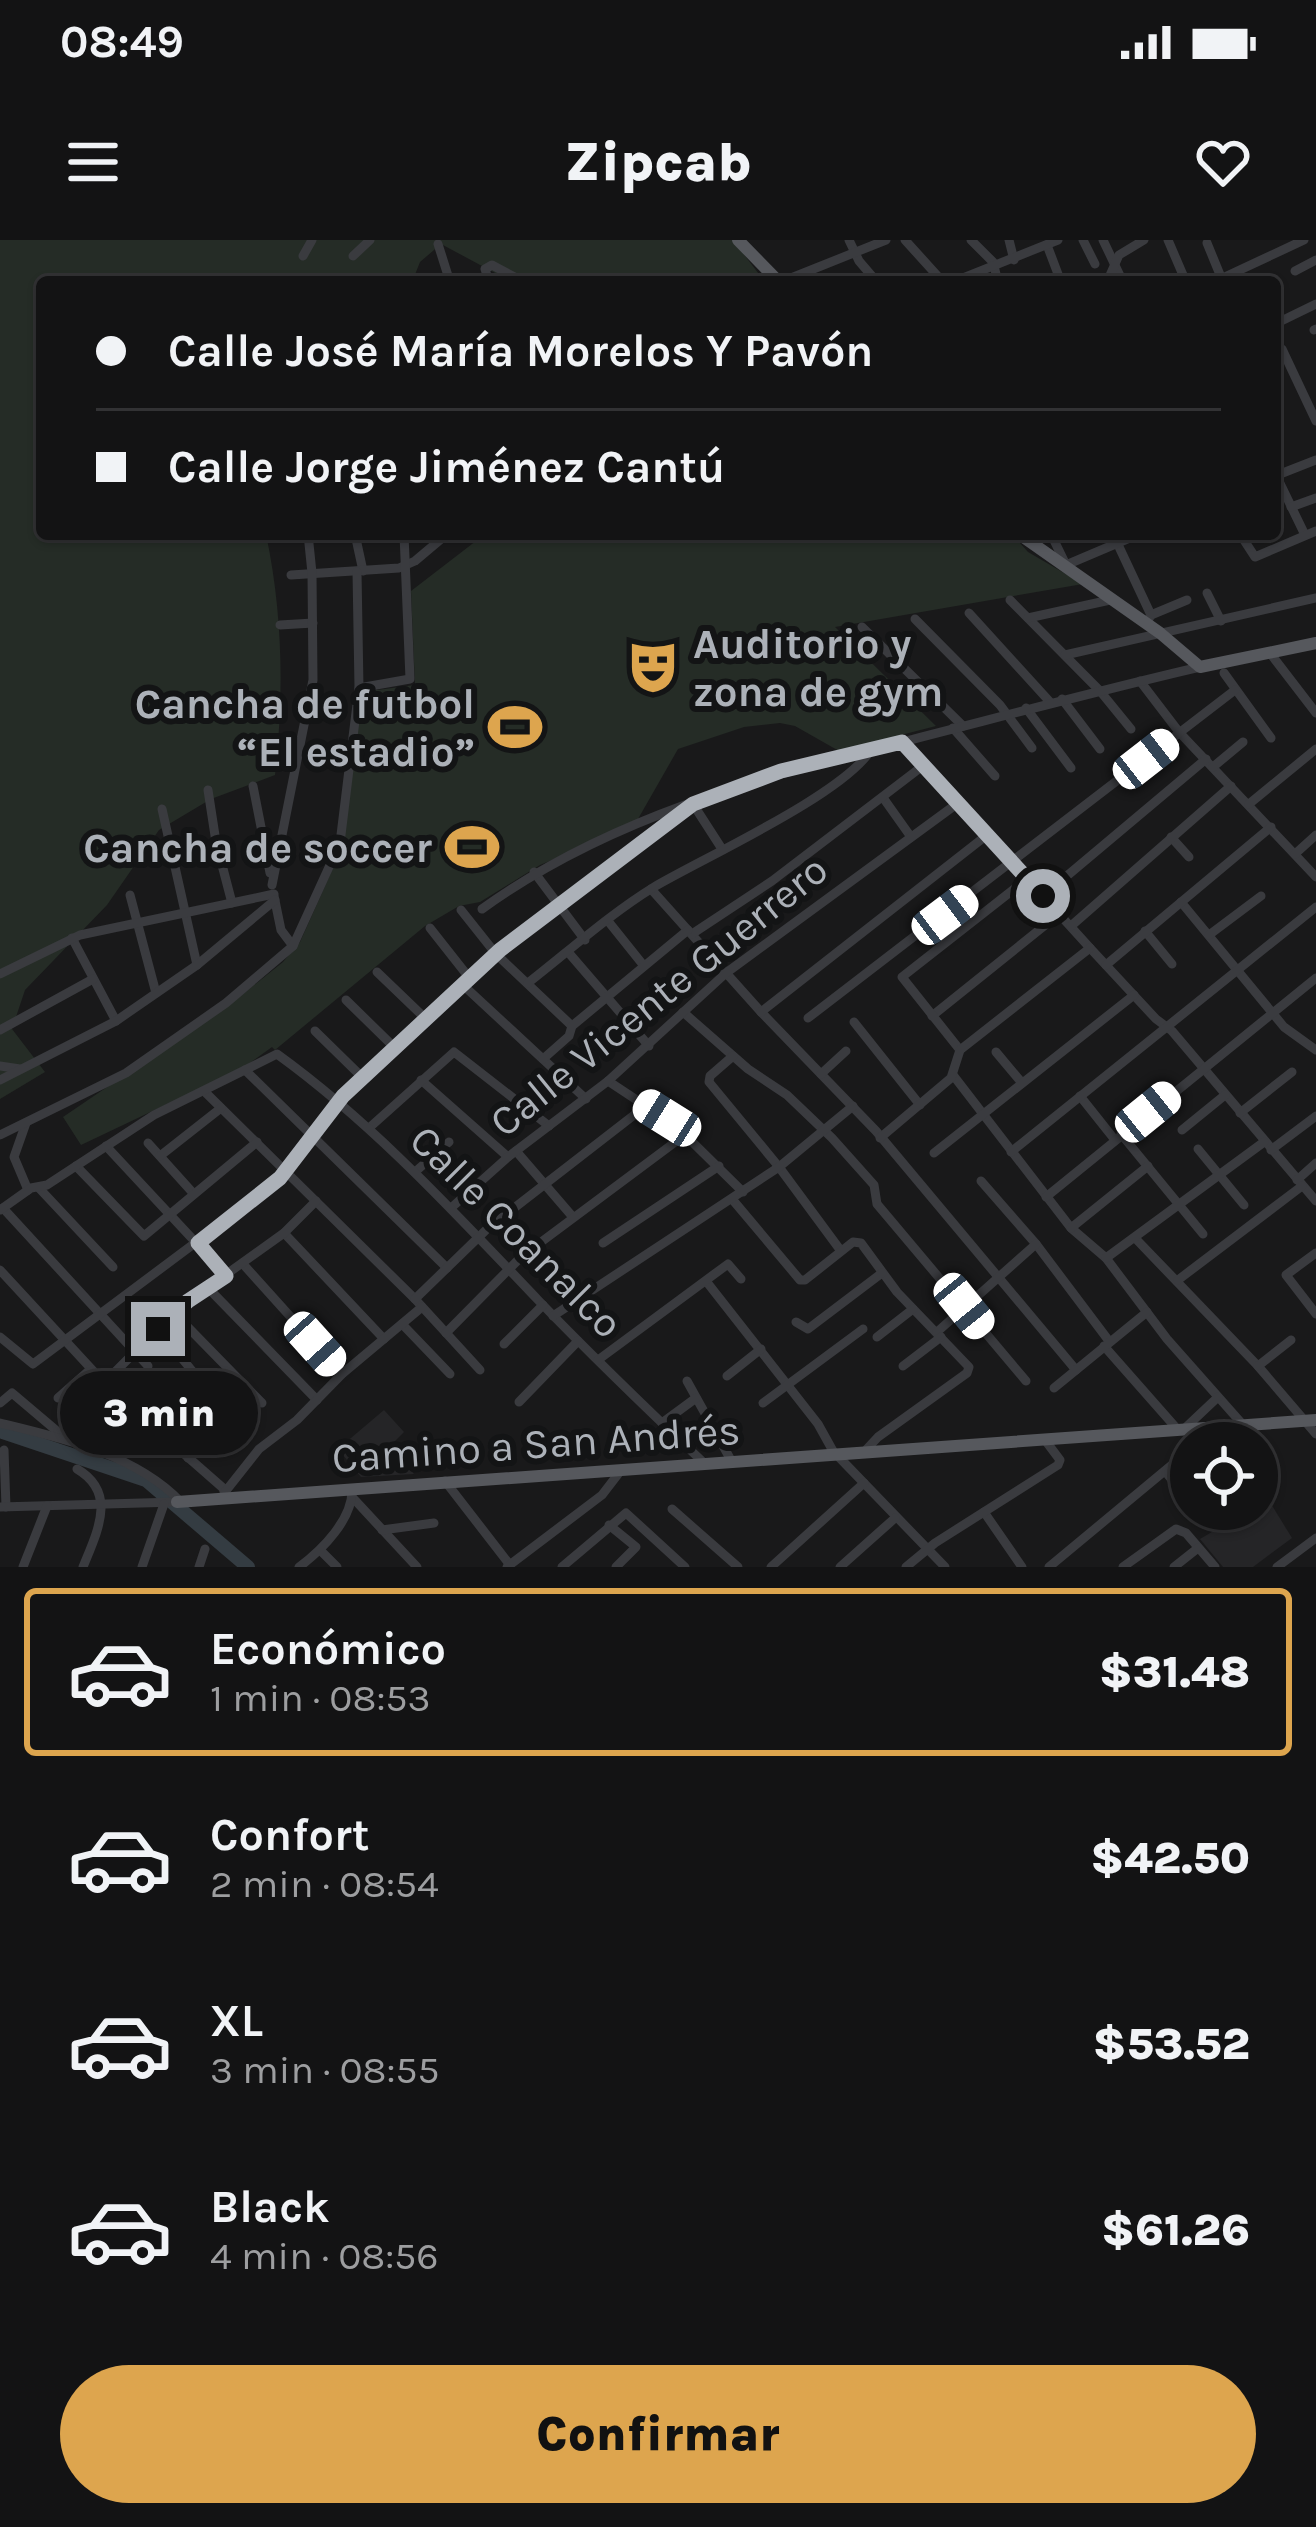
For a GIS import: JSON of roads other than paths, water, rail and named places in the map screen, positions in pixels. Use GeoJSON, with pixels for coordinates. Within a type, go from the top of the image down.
{"type":"FeatureCollection","features":[{"type":"Feature","properties":{"kind":"main road"},"geometry":{"type":"LineString","coordinates":[[739,240],[774,276]]}},
{"type":"Feature","properties":{"kind":"main road"},"geometry":{"type":"LineString","coordinates":[[1027,540],[1110,600],[1148,620],[1200,668],[1316,643]]}},
{"type":"Feature","properties":{"kind":"main road","name":"Camino a San Andrés"},"geometry":{"type":"LineString","coordinates":[[1278,1423],[1311,1421]]}},
{"type":"Feature","properties":{"kind":"main road","name":"Camino a San Andrés"},"geometry":{"type":"LineString","coordinates":[[172,1503],[226,1495],[353,1493],[445,1481],[1170,1431]]}},
{"type":"Feature","properties":{"kind":"street"},"geometry":{"type":"LineString","coordinates":[[302,256],[312,240]]}},
{"type":"Feature","properties":{"kind":"street"},"geometry":{"type":"LineString","coordinates":[[353,256],[370,240]]}},
{"type":"Feature","properties":{"kind":"street"},"geometry":{"type":"LineString","coordinates":[[849,240],[873,276]]}},
{"type":"Feature","properties":{"kind":"street"},"geometry":{"type":"LineString","coordinates":[[809,276],[886,240]]}},
{"type":"Feature","properties":{"kind":"street"},"geometry":{"type":"LineString","coordinates":[[904,240],[937,276]]}},
{"type":"Feature","properties":{"kind":"street"},"geometry":{"type":"LineString","coordinates":[[971,240],[997,276]]}},
{"type":"Feature","properties":{"kind":"street"},"geometry":{"type":"LineString","coordinates":[[1009,240],[1014,260]]}},
{"type":"Feature","properties":{"kind":"street"},"geometry":{"type":"LineString","coordinates":[[1083,240],[1095,264]]}},
{"type":"Feature","properties":{"kind":"street"},"geometry":{"type":"LineString","coordinates":[[1103,240],[1121,276]]}},
{"type":"Feature","properties":{"kind":"street"},"geometry":{"type":"LineString","coordinates":[[1109,276],[1114,262],[1144,240]]}},
{"type":"Feature","properties":{"kind":"street"},"geometry":{"type":"LineString","coordinates":[[1168,240],[1183,276]]}},
{"type":"Feature","properties":{"kind":"street"},"geometry":{"type":"LineString","coordinates":[[1229,276],[1304,240]]}},
{"type":"Feature","properties":{"kind":"street"},"geometry":{"type":"LineString","coordinates":[[971,276],[1053,242],[1060,276]]}},
{"type":"Feature","properties":{"kind":"street"},"geometry":{"type":"LineString","coordinates":[[1207,243],[1217,276]]}},
{"type":"Feature","properties":{"kind":"street"},"geometry":{"type":"LineString","coordinates":[[438,244],[448,276]]}},
{"type":"Feature","properties":{"kind":"street"},"geometry":{"type":"LineString","coordinates":[[1295,271],[1316,260]]}},
{"type":"Feature","properties":{"kind":"street"},"geometry":{"type":"LineString","coordinates":[[487,276],[484,268],[494,266],[513,276]]}},
{"type":"Feature","properties":{"kind":"street"},"geometry":{"type":"LineString","coordinates":[[1281,321],[1316,304]]}},
{"type":"Feature","properties":{"kind":"street"},"geometry":{"type":"LineString","coordinates":[[1282,349],[1316,421]]}},
{"type":"Feature","properties":{"kind":"street"},"geometry":{"type":"LineString","coordinates":[[1281,473],[1316,460]]}},
{"type":"Feature","properties":{"kind":"street"},"geometry":{"type":"LineString","coordinates":[[1244,540],[1253,556],[1310,533],[1281,486]]}},
{"type":"Feature","properties":{"kind":"street"},"geometry":{"type":"LineString","coordinates":[[1292,507],[1316,498]]}},
{"type":"Feature","properties":{"kind":"street"},"geometry":{"type":"LineString","coordinates":[[0,1080],[116,1021],[197,964],[274,893],[313,680],[309,540]]}},
{"type":"Feature","properties":{"kind":"street"},"geometry":{"type":"LineString","coordinates":[[0,1136],[126,1073],[226,1003],[293,946],[340,843],[359,688],[356,540]]}},
{"type":"Feature","properties":{"kind":"street"},"geometry":{"type":"LineString","coordinates":[[359,688],[410,681],[404,540]]}},
{"type":"Feature","properties":{"kind":"street"},"geometry":{"type":"LineString","coordinates":[[291,574],[404,567],[438,540]]}},
{"type":"Feature","properties":{"kind":"street"},"geometry":{"type":"LineString","coordinates":[[1053,540],[1064,566],[1113,540]]}},
{"type":"Feature","properties":{"kind":"street"},"geometry":{"type":"LineString","coordinates":[[1115,540],[1148,620],[1187,600]]}},
{"type":"Feature","properties":{"kind":"street"},"geometry":{"type":"LineString","coordinates":[[1207,593],[1221,621]]}},
{"type":"Feature","properties":{"kind":"street"},"geometry":{"type":"LineString","coordinates":[[1065,655],[1316,598]]}},
{"type":"Feature","properties":{"kind":"street"},"geometry":{"type":"LineString","coordinates":[[1010,600],[1131,729]]}},
{"type":"Feature","properties":{"kind":"street"},"geometry":{"type":"LineString","coordinates":[[1028,618],[1110,600]]}},
{"type":"Feature","properties":{"kind":"street"},"geometry":{"type":"LineString","coordinates":[[969,613],[1100,749]]}},
{"type":"Feature","properties":{"kind":"street"},"geometry":{"type":"LineString","coordinates":[[915,620],[1005,713],[1032,748]]}},
{"type":"Feature","properties":{"kind":"street"},"geometry":{"type":"LineString","coordinates":[[280,626],[313,623]]}},
{"type":"Feature","properties":{"kind":"street"},"geometry":{"type":"LineString","coordinates":[[862,627],[958,727],[995,776]]}},
{"type":"Feature","properties":{"kind":"street"},"geometry":{"type":"LineString","coordinates":[[1270,653],[1316,713]]}},
{"type":"Feature","properties":{"kind":"street"},"geometry":{"type":"LineString","coordinates":[[482,909],[534,872],[583,846],[781,771],[1026,707],[1200,668]]}},
{"type":"Feature","properties":{"kind":"street"},"geometry":{"type":"LineString","coordinates":[[1224,673],[1271,738]]}},
{"type":"Feature","properties":{"kind":"street"},"geometry":{"type":"LineString","coordinates":[[1140,682],[1179,732],[1316,877]]}},
{"type":"Feature","properties":{"kind":"street"},"geometry":{"type":"LineString","coordinates":[[808,1018],[1235,690]]}},
{"type":"Feature","properties":{"kind":"street"},"geometry":{"type":"LineString","coordinates":[[1026,707],[1070,768]]}},
{"type":"Feature","properties":{"kind":"street"},"geometry":{"type":"LineString","coordinates":[[902,742],[1164,1025],[1316,1202]]}},
{"type":"Feature","properties":{"kind":"street"},"geometry":{"type":"LineString","coordinates":[[1043,896],[1209,763],[1243,742]]}},
{"type":"Feature","properties":{"kind":"street"},"geometry":{"type":"LineString","coordinates":[[528,983],[651,889],[826,790],[872,748]]}},
{"type":"Feature","properties":{"kind":"street"},"geometry":{"type":"LineString","coordinates":[[1250,804],[1315,753]]}},
{"type":"Feature","properties":{"kind":"street","name":"Calle Vicente Guerrero"},"geometry":{"type":"LineString","coordinates":[[543,1059],[569,1036],[572,1026],[644,966],[884,799],[924,765]]}},
{"type":"Feature","properties":{"kind":"street"},"geometry":{"type":"LineString","coordinates":[[1070,926],[1231,786]]}},
{"type":"Feature","properties":{"kind":"street"},"geometry":{"type":"LineString","coordinates":[[254,787],[281,930],[293,946]]}},
{"type":"Feature","properties":{"kind":"street"},"geometry":{"type":"LineString","coordinates":[[208,790],[232,903]]}},
{"type":"Feature","properties":{"kind":"street"},"geometry":{"type":"LineString","coordinates":[[884,799],[911,837]]}},
{"type":"Feature","properties":{"kind":"street","name":"Calle Vicente Guerrero"},"geometry":{"type":"LineString","coordinates":[[451,1208],[512,1154],[608,1082],[726,974],[958,803]]}},
{"type":"Feature","properties":{"kind":"street"},"geometry":{"type":"LineString","coordinates":[[693,804],[722,849]]}},
{"type":"Feature","properties":{"kind":"street"},"geometry":{"type":"LineString","coordinates":[[0,1337],[31,1364],[198,1243],[286,1170],[338,1102],[496,954],[693,804]]}},
{"type":"Feature","properties":{"kind":"street"},"geometry":{"type":"LineString","coordinates":[[162,809],[197,964]]}},
{"type":"Feature","properties":{"kind":"street"},"geometry":{"type":"LineString","coordinates":[[1106,965],[1270,827]]}},
{"type":"Feature","properties":{"kind":"street"},"geometry":{"type":"LineString","coordinates":[[761,1012],[987,835]]}},
{"type":"Feature","properties":{"kind":"street"},"geometry":{"type":"LineString","coordinates":[[1295,854],[1316,836]]}},
{"type":"Feature","properties":{"kind":"street"},"geometry":{"type":"LineString","coordinates":[[1171,837],[1189,857]]}},
{"type":"Feature","properties":{"kind":"street"},"geometry":{"type":"LineString","coordinates":[[534,872],[585,940]]}},
{"type":"Feature","properties":{"kind":"street"},"geometry":{"type":"LineString","coordinates":[[960,1050],[902,977],[1027,879]]}},
{"type":"Feature","properties":{"kind":"street"},"geometry":{"type":"LineString","coordinates":[[651,889],[853,1106],[1076,1370]]}},
{"type":"Feature","properties":{"kind":"street"},"geometry":{"type":"LineString","coordinates":[[0,974],[72,938],[274,893]]}},
{"type":"Feature","properties":{"kind":"street"},"geometry":{"type":"LineString","coordinates":[[130,895],[156,993]]}},
{"type":"Feature","properties":{"kind":"street"},"geometry":{"type":"LineString","coordinates":[[1209,935],[1261,896]]}},
{"type":"Feature","properties":{"kind":"street"},"geometry":{"type":"LineString","coordinates":[[1181,902],[1290,1034],[1316,1050]]}},
{"type":"Feature","properties":{"kind":"street"},"geometry":{"type":"LineString","coordinates":[[1011,1152],[1316,907]]}},
{"type":"Feature","properties":{"kind":"street"},"geometry":{"type":"LineString","coordinates":[[461,910],[496,954],[572,1026]]}},
{"type":"Feature","properties":{"kind":"street"},"geometry":{"type":"LineString","coordinates":[[932,1016],[1059,914]]}},
{"type":"Feature","properties":{"kind":"street"},"geometry":{"type":"LineString","coordinates":[[608,921],[644,966]]}},
{"type":"Feature","properties":{"kind":"street"},"geometry":{"type":"LineString","coordinates":[[430,928],[468,983],[586,1099]]}},
{"type":"Feature","properties":{"kind":"street"},"geometry":{"type":"LineString","coordinates":[[1145,932],[1172,964]]}},
{"type":"Feature","properties":{"kind":"street"},"geometry":{"type":"LineString","coordinates":[[72,938],[116,1021]]}},
{"type":"Feature","properties":{"kind":"street"},"geometry":{"type":"LineString","coordinates":[[880,1138],[953,1075],[960,1050],[1090,948]]}},
{"type":"Feature","properties":{"kind":"street"},"geometry":{"type":"LineString","coordinates":[[568,952],[649,1046]]}},
{"type":"Feature","properties":{"kind":"street"},"geometry":{"type":"LineString","coordinates":[[377,972],[427,1020]]}},
{"type":"Feature","properties":{"kind":"street"},"geometry":{"type":"LineString","coordinates":[[1046,1197],[1316,978]]}},
{"type":"Feature","properties":{"kind":"street"},"geometry":{"type":"LineString","coordinates":[[0,1030],[93,979]]}},
{"type":"Feature","properties":{"kind":"street"},"geometry":{"type":"LineString","coordinates":[[934,1153],[1134,995]]}},
{"type":"Feature","properties":{"kind":"street"},"geometry":{"type":"LineString","coordinates":[[346,1000],[396,1048]]}},
{"type":"Feature","properties":{"kind":"street"},"geometry":{"type":"LineString","coordinates":[[683,1012],[824,1130],[874,1185],[877,1204],[1027,1381]]}},
{"type":"Feature","properties":{"kind":"street"},"geometry":{"type":"LineString","coordinates":[[854,1022],[920,1105]]}},
{"type":"Feature","properties":{"kind":"street"},"geometry":{"type":"LineString","coordinates":[[315,1031],[362,1078]]}},
{"type":"Feature","properties":{"kind":"street"},"geometry":{"type":"LineString","coordinates":[[821,1074],[846,1051]]}},
{"type":"Feature","properties":{"kind":"street"},"geometry":{"type":"LineString","coordinates":[[369,1128],[454,1052],[549,1126]]}},
{"type":"Feature","properties":{"kind":"street"},"geometry":{"type":"LineString","coordinates":[[996,1052],[1022,1083]]}},
{"type":"Feature","properties":{"kind":"street","name":"Calle Coanalco"},"geometry":{"type":"LineString","coordinates":[[244,1070],[275,1054],[369,1128],[704,1463]]}},
{"type":"Feature","properties":{"kind":"street"},"geometry":{"type":"LineString","coordinates":[[733,1056],[709,1082],[841,1251]]}},
{"type":"Feature","properties":{"kind":"street"},"geometry":{"type":"LineString","coordinates":[[0,1066],[20,1070]]}},
{"type":"Feature","properties":{"kind":"street"},"geometry":{"type":"LineString","coordinates":[[148,1366],[2,1209],[154,1115],[244,1070],[447,1268]]}},
{"type":"Feature","properties":{"kind":"street"},"geometry":{"type":"LineString","coordinates":[[1240,1113],[1292,1072]]}},
{"type":"Feature","properties":{"kind":"street"},"geometry":{"type":"LineString","coordinates":[[953,1075],[1070,1228],[1106,1258],[1241,1422]]}},
{"type":"Feature","properties":{"kind":"street"},"geometry":{"type":"LineString","coordinates":[[421,1080],[512,1154],[572,1216]]}},
{"type":"Feature","properties":{"kind":"street"},"geometry":{"type":"LineString","coordinates":[[608,1082],[686,1134],[743,1192]]}},
{"type":"Feature","properties":{"kind":"street"},"geometry":{"type":"LineString","coordinates":[[205,1091],[480,1370]]}},
{"type":"Feature","properties":{"kind":"street"},"geometry":{"type":"LineString","coordinates":[[1182,1130],[1225,1095]]}},
{"type":"Feature","properties":{"kind":"street"},"geometry":{"type":"LineString","coordinates":[[1080,1096],[1148,1166],[1203,1234]]}},
{"type":"Feature","properties":{"kind":"street"},"geometry":{"type":"LineString","coordinates":[[0,1270],[105,1384],[226,1495],[259,1449],[402,1324],[479,1237],[647,1106]]}},
{"type":"Feature","properties":{"kind":"street"},"geometry":{"type":"LineString","coordinates":[[554,1316],[779,1167],[853,1106]]}},
{"type":"Feature","properties":{"kind":"street"},"geometry":{"type":"LineString","coordinates":[[160,1156],[221,1108]]}},
{"type":"Feature","properties":{"kind":"street"},"geometry":{"type":"LineString","coordinates":[[1106,1258],[1219,1174],[1316,1116]]}},
{"type":"Feature","properties":{"kind":"street"},"geometry":{"type":"LineString","coordinates":[[26,1123],[14,1157],[34,1189],[113,1267]]}},
{"type":"Feature","properties":{"kind":"street"},"geometry":{"type":"LineString","coordinates":[[446,1333],[572,1216],[686,1134]]}},
{"type":"Feature","properties":{"kind":"street"},"geometry":{"type":"LineString","coordinates":[[76,1166],[142,1236],[257,1142]]}},
{"type":"Feature","properties":{"kind":"street"},"geometry":{"type":"LineString","coordinates":[[415,1172],[449,1142]]}},
{"type":"Feature","properties":{"kind":"street"},"geometry":{"type":"LineString","coordinates":[[148,1143],[193,1193]]}},
{"type":"Feature","properties":{"kind":"street"},"geometry":{"type":"LineString","coordinates":[[106,1146],[226,1276]]}},
{"type":"Feature","properties":{"kind":"street"},"geometry":{"type":"LineString","coordinates":[[1198,1149],[1244,1205]]}},
{"type":"Feature","properties":{"kind":"street"},"geometry":{"type":"LineString","coordinates":[[1178,1280],[1299,1183],[1316,1163]]}},
{"type":"Feature","properties":{"kind":"street"},"geometry":{"type":"LineString","coordinates":[[603,1243],[719,1166]]}},
{"type":"Feature","properties":{"kind":"street"},"geometry":{"type":"LineString","coordinates":[[1070,1228],[1148,1166]]}},
{"type":"Feature","properties":{"kind":"street"},"geometry":{"type":"LineString","coordinates":[[981,1181],[1036,1244],[1106,1343],[1173,1422]]}},
{"type":"Feature","properties":{"kind":"street"},"geometry":{"type":"LineString","coordinates":[[732,1199],[800,1280],[859,1241],[969,1369],[864,1452]]}},
{"type":"Feature","properties":{"kind":"street"},"geometry":{"type":"LineString","coordinates":[[86,1414],[105,1384],[158,1329],[284,1233],[316,1201]]}},
{"type":"Feature","properties":{"kind":"street"},"geometry":{"type":"LineString","coordinates":[[284,1233],[384,1339]]}},
{"type":"Feature","properties":{"kind":"street"},"geometry":{"type":"LineString","coordinates":[[1135,1238],[1311,1421],[1316,1434]]}},
{"type":"Feature","properties":{"kind":"street"},"geometry":{"type":"LineString","coordinates":[[903,1366],[1036,1244]]}},
{"type":"Feature","properties":{"kind":"street"},"geometry":{"type":"LineString","coordinates":[[1316,1253],[1286,1275],[1316,1314]]}},
{"type":"Feature","properties":{"kind":"street"},"geometry":{"type":"LineString","coordinates":[[243,1264],[342,1374]]}},
{"type":"Feature","properties":{"kind":"street"},"geometry":{"type":"LineString","coordinates":[[598,1360],[728,1264],[741,1280]]}},
{"type":"Feature","properties":{"kind":"street"},"geometry":{"type":"LineString","coordinates":[[796,1322],[808,1330],[882,1273]]}},
{"type":"Feature","properties":{"kind":"street"},"geometry":{"type":"LineString","coordinates":[[706,1281],[789,1384],[836,1455],[945,1567]]}},
{"type":"Feature","properties":{"kind":"street"},"geometry":{"type":"LineString","coordinates":[[208,1288],[316,1400]]}},
{"type":"Feature","properties":{"kind":"street"},"geometry":{"type":"LineString","coordinates":[[504,1344],[543,1305]]}},
{"type":"Feature","properties":{"kind":"street"},"geometry":{"type":"LineString","coordinates":[[877,1337],[913,1309]]}},
{"type":"Feature","properties":{"kind":"street"},"geometry":{"type":"LineString","coordinates":[[1054,1388],[1147,1312]]}},
{"type":"Feature","properties":{"kind":"street"},"geometry":{"type":"LineString","coordinates":[[175,1314],[262,1403]]}},
{"type":"Feature","properties":{"kind":"street"},"geometry":{"type":"LineString","coordinates":[[402,1324],[450,1374]]}},
{"type":"Feature","properties":{"kind":"street"},"geometry":{"type":"LineString","coordinates":[[158,1329],[211,1394]]}},
{"type":"Feature","properties":{"kind":"street"},"geometry":{"type":"LineString","coordinates":[[763,1403],[863,1329]]}},
{"type":"Feature","properties":{"kind":"street"},"geometry":{"type":"LineString","coordinates":[[1258,1366],[1291,1340]]}},
{"type":"Feature","properties":{"kind":"street"},"geometry":{"type":"LineString","coordinates":[[519,1402],[578,1341]]}},
{"type":"Feature","properties":{"kind":"street"},"geometry":{"type":"LineString","coordinates":[[727,1376],[761,1349]]}},
{"type":"Feature","properties":{"kind":"street"},"geometry":{"type":"LineString","coordinates":[[58,1398],[91,1370]]}},
{"type":"Feature","properties":{"kind":"street"},"geometry":{"type":"LineString","coordinates":[[687,1381],[732,1462]]}},
{"type":"Feature","properties":{"kind":"street"},"geometry":{"type":"LineString","coordinates":[[0,1403],[14,1394],[68,1442]]}},
{"type":"Feature","properties":{"kind":"street"},"geometry":{"type":"LineString","coordinates":[[1189,1422],[1218,1396]]}},
{"type":"Feature","properties":{"kind":"street"},"geometry":{"type":"LineString","coordinates":[[662,1423],[696,1398]]}},
{"type":"Feature","properties":{"kind":"street"},"geometry":{"type":"LineString","coordinates":[[0,1423],[68,1442],[149,1474],[172,1503],[142,1567]]}},
{"type":"Feature","properties":{"kind":"street"},"geometry":{"type":"LineString","coordinates":[[188,1458],[210,1431]]}},
{"type":"Feature","properties":{"kind":"street"},"geometry":{"type":"LineString","coordinates":[[907,1567],[1060,1462],[1045,1440]]}},
{"type":"Feature","properties":{"kind":"street"},"geometry":{"type":"LineString","coordinates":[[3,1507],[4,1450]]}},
{"type":"Feature","properties":{"kind":"street"},"geometry":{"type":"LineString","coordinates":[[1049,1567],[1170,1468]]}},
{"type":"Feature","properties":{"kind":"street"},"geometry":{"type":"LineString","coordinates":[[77,1469],[93,1479],[103,1506],[83,1567]]}},
{"type":"Feature","properties":{"kind":"street"},"geometry":{"type":"LineString","coordinates":[[445,1481],[509,1566],[602,1495],[622,1469]]}},
{"type":"Feature","properties":{"kind":"street"},"geometry":{"type":"LineString","coordinates":[[1166,1471],[1170,1476]]}},
{"type":"Feature","properties":{"kind":"street"},"geometry":{"type":"LineString","coordinates":[[771,1567],[863,1484]]}},
{"type":"Feature","properties":{"kind":"street"},"geometry":{"type":"LineString","coordinates":[[299,1567],[321,1551],[353,1493],[417,1567]]}},
{"type":"Feature","properties":{"kind":"street","name":"Camino a San Andrés"},"geometry":{"type":"LineString","coordinates":[[3,1507],[172,1503]]}},
{"type":"Feature","properties":{"kind":"street"},"geometry":{"type":"LineString","coordinates":[[23,1567],[47,1506]]}},
{"type":"Feature","properties":{"kind":"street"},"geometry":{"type":"LineString","coordinates":[[672,1509],[738,1567]]}},
{"type":"Feature","properties":{"kind":"street"},"geometry":{"type":"LineString","coordinates":[[984,1512],[1022,1567]]}},
{"type":"Feature","properties":{"kind":"street"},"geometry":{"type":"LineString","coordinates":[[562,1567],[623,1513],[631,1514],[685,1567]]}},
{"type":"Feature","properties":{"kind":"street"},"geometry":{"type":"LineString","coordinates":[[840,1567],[895,1518]]}},
{"type":"Feature","properties":{"kind":"street"},"geometry":{"type":"LineString","coordinates":[[382,1530],[434,1523]]}},
{"type":"Feature","properties":{"kind":"street"},"geometry":{"type":"LineString","coordinates":[[609,1525],[636,1547],[616,1567]]}},
{"type":"Feature","properties":{"kind":"street"},"geometry":{"type":"LineString","coordinates":[[1124,1567],[1158,1539],[1179,1529],[1215,1567]]}},
{"type":"Feature","properties":{"kind":"street"},"geometry":{"type":"LineString","coordinates":[[1277,1567],[1316,1538]]}},
{"type":"Feature","properties":{"kind":"street"},"geometry":{"type":"LineString","coordinates":[[1174,1567],[1198,1548]]}},
{"type":"Feature","properties":{"kind":"street"},"geometry":{"type":"LineString","coordinates":[[199,1567],[205,1549]]}},
{"type":"Feature","properties":{"kind":"street"},"geometry":{"type":"LineString","coordinates":[[321,1551],[337,1567]]}},
{"type":"Feature","properties":{"kind":"waterway"},"geometry":{"type":"LineString","coordinates":[[0,1431],[146,1480],[248,1567]]}},
{"type":"Feature","properties":{"kind":"place","name":"Auditorio y zona de gym"},"geometry":{"type":"Point","coordinates":[653,667]}},
{"type":"Feature","properties":{"kind":"place","name":"Cancha de futbol “El estadio”"},"geometry":{"type":"Point","coordinates":[515,727]}},
{"type":"Feature","properties":{"kind":"place","name":"Cancha de soccer"},"geometry":{"type":"Point","coordinates":[472,847]}}]}
